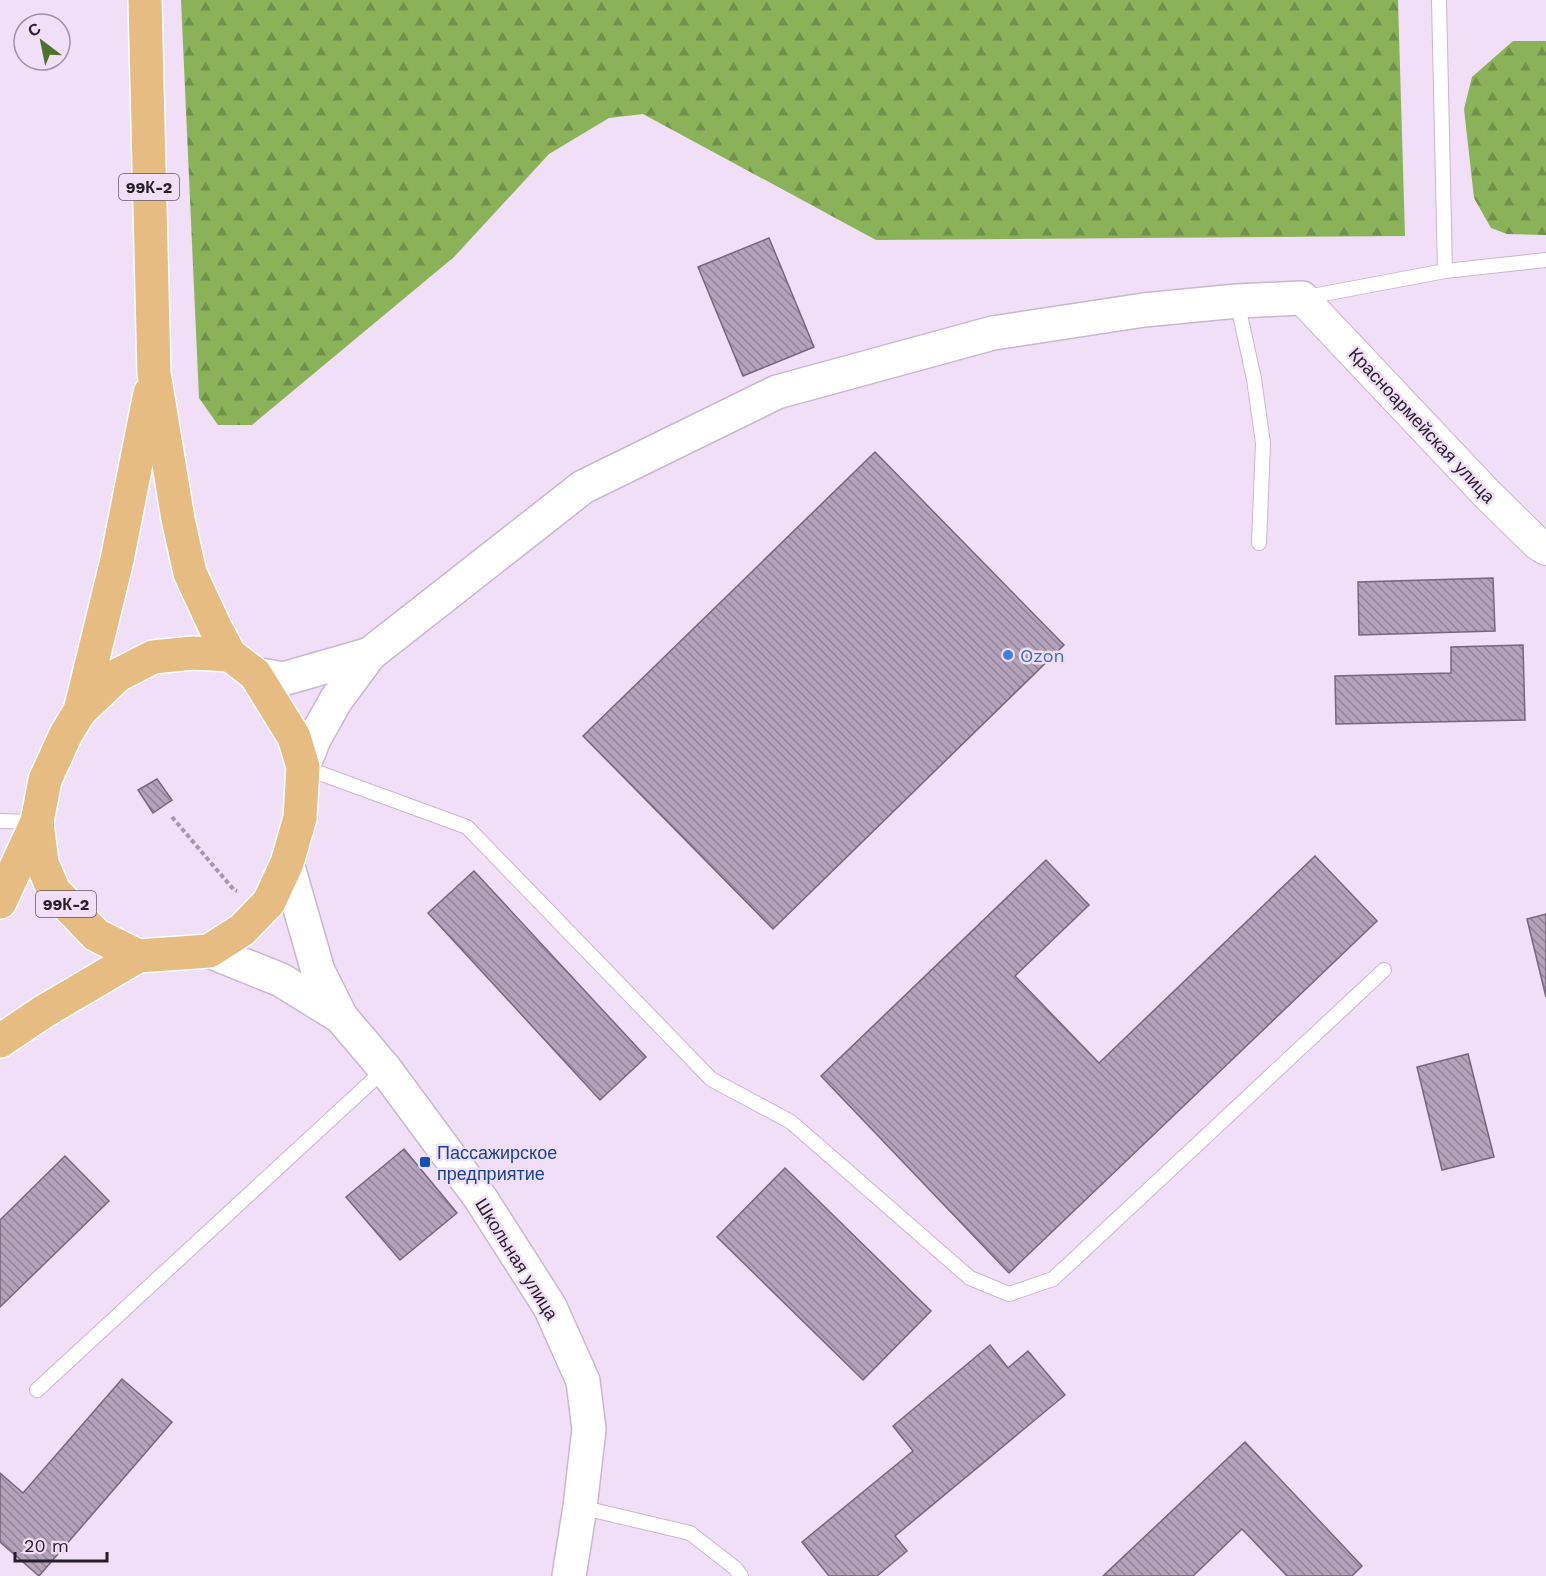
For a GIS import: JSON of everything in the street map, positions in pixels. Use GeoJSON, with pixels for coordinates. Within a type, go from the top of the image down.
{"type":"FeatureCollection","features":[{"type":"Feature","properties":{"kind":"main road","name":"99К-2"},"geometry":{"type":"LineString","coordinates":[[0,1041],[43,1012],[138,956],[209,951],[242,930],[269,902],[287,863],[300,818],[303,767],[294,737],[215,627],[190,573],[178,519],[154,373],[145,0]]}},
{"type":"Feature","properties":{"kind":"main road"},"geometry":{"type":"LineString","coordinates":[[303,767],[314,739],[336,700],[370,654],[583,487],[777,392],[993,333],[1144,310],[1238,301],[1302,298]]}},
{"type":"Feature","properties":{"kind":"main road","name":"99К-2"},"geometry":{"type":"LineString","coordinates":[[80,711],[117,560],[154,373]]}},
{"type":"Feature","properties":{"kind":"main road","name":"99К-2"},"geometry":{"type":"LineString","coordinates":[[0,902],[37,822],[45,780],[66,734],[80,711],[118,675],[153,657],[193,653],[243,665]]}},
{"type":"Feature","properties":{"kind":"main road"},"geometry":{"type":"LineString","coordinates":[[243,665],[283,679],[370,654]]}},
{"type":"Feature","properties":{"kind":"main road","name":"99К-2"},"geometry":{"type":"LineString","coordinates":[[37,822],[42,863],[54,891],[96,935],[138,956]]}},
{"type":"Feature","properties":{"kind":"main road"},"geometry":{"type":"LineString","coordinates":[[287,863],[318,971],[341,1017]]}},
{"type":"Feature","properties":{"kind":"main road"},"geometry":{"type":"LineString","coordinates":[[209,951],[281,980],[341,1017]]}},
{"type":"Feature","properties":{"kind":"main road","name":"Школьная улица"},"geometry":{"type":"LineString","coordinates":[[341,1017],[385,1069],[481,1199],[550,1307],[583,1381],[589,1429],[569,1576]]}},
{"type":"Feature","properties":{"kind":"street","name":"Красноармейская улица"},"geometry":{"type":"LineString","coordinates":[[1302,298],[1488,495],[1546,549]]}},
{"type":"Feature","properties":{"kind":"lane"},"geometry":{"type":"LineString","coordinates":[[1439,0],[1446,271]]}},
{"type":"Feature","properties":{"kind":"lane"},"geometry":{"type":"LineString","coordinates":[[1302,298],[1446,271],[1546,260]]}},
{"type":"Feature","properties":{"kind":"lane"},"geometry":{"type":"LineString","coordinates":[[1238,301],[1254,379],[1263,443],[1259,543]]}},
{"type":"Feature","properties":{"kind":"lane"},"geometry":{"type":"LineString","coordinates":[[303,767],[466,827],[711,1079],[792,1122],[970,1278],[1009,1294],[1053,1279],[1384,969]]}},
{"type":"Feature","properties":{"kind":"lane"},"geometry":{"type":"LineString","coordinates":[[0,821],[37,822]]}},
{"type":"Feature","properties":{"kind":"lane"},"geometry":{"type":"LineString","coordinates":[[37,1390],[385,1069]]}},
{"type":"Feature","properties":{"kind":"lane"},"geometry":{"type":"LineString","coordinates":[[580,1507],[690,1533],[735,1568],[741,1576]]}},
{"type":"Feature","properties":{"kind":"path"},"geometry":{"type":"LineString","coordinates":[[172,817],[234,890],[269,902]]}},
{"type":"Feature","properties":{"kind":"green space"},"geometry":{"type":"Polygon","coordinates":[[[181,0],[1398,0],[1405,236],[876,240],[643,114],[609,118],[549,154],[454,257],[252,425],[218,425],[199,398],[181,0]]]}},
{"type":"Feature","properties":{"kind":"green space"},"geometry":{"type":"Polygon","coordinates":[[[1513,41],[1546,41],[1546,235],[1507,234],[1491,228],[1474,198],[1464,109],[1472,77],[1513,41]]]}},
{"type":"Feature","properties":{"kind":"building"},"geometry":{"type":"Polygon","coordinates":[[[769,238],[814,347],[743,376],[698,267],[769,238]]]}},
{"type":"Feature","properties":{"kind":"building"},"geometry":{"type":"Polygon","coordinates":[[[875,452],[1064,645],[773,929],[583,736],[875,452]]]}},
{"type":"Feature","properties":{"kind":"building"},"geometry":{"type":"Polygon","coordinates":[[[1493,578],[1495,631],[1359,635],[1358,582],[1493,578]]]}},
{"type":"Feature","properties":{"kind":"building"},"geometry":{"type":"Polygon","coordinates":[[[1523,645],[1525,720],[1336,724],[1335,676],[1451,673],[1451,647],[1523,645]]]}},
{"type":"Feature","properties":{"kind":"building"},"geometry":{"type":"Polygon","coordinates":[[[157,779],[172,800],[153,813],[138,790],[157,779]]]}},
{"type":"Feature","properties":{"kind":"building"},"geometry":{"type":"Polygon","coordinates":[[[1315,856],[1377,921],[1009,1273],[821,1076],[1046,860],[1089,905],[1015,976],[1099,1063],[1315,856]]]}},
{"type":"Feature","properties":{"kind":"building"},"geometry":{"type":"Polygon","coordinates":[[[474,871],[646,1057],[600,1100],[428,913],[474,871]]]}},
{"type":"Feature","properties":{"kind":"building"},"geometry":{"type":"Polygon","coordinates":[[[1546,914],[1546,997],[1527,919],[1546,914]]]}},
{"type":"Feature","properties":{"kind":"building"},"geometry":{"type":"Polygon","coordinates":[[[1468,1054],[1494,1157],[1442,1170],[1417,1067],[1468,1054]]]}},
{"type":"Feature","properties":{"kind":"building"},"geometry":{"type":"Polygon","coordinates":[[[404,1149],[457,1213],[400,1260],[346,1197],[404,1149]]]}},
{"type":"Feature","properties":{"kind":"building"},"geometry":{"type":"Polygon","coordinates":[[[65,1156],[109,1201],[0,1307],[0,1220],[65,1156]]]}},
{"type":"Feature","properties":{"kind":"building"},"geometry":{"type":"Polygon","coordinates":[[[785,1168],[931,1311],[863,1380],[717,1237],[785,1168]]]}},
{"type":"Feature","properties":{"kind":"building"},"geometry":{"type":"Polygon","coordinates":[[[990,1345],[1008,1368],[1028,1351],[1065,1395],[895,1536],[907,1551],[877,1576],[829,1576],[802,1542],[913,1451],[893,1426],[990,1345]]]}},
{"type":"Feature","properties":{"kind":"building"},"geometry":{"type":"Polygon","coordinates":[[[122,1379],[172,1422],[39,1576],[0,1542],[0,1473],[23,1493],[122,1379]]]}},
{"type":"Feature","properties":{"kind":"building"},"geometry":{"type":"Polygon","coordinates":[[[1245,1442],[1362,1566],[1352,1576],[1287,1576],[1242,1529],[1193,1576],[1103,1576],[1245,1442]]]}},
{"type":"Feature","properties":{"kind":"place","name":"Ozon"},"geometry":{"type":"Point","coordinates":[1008,655]}},
{"type":"Feature","properties":{"kind":"place","name":"Пассажирское предприятие"},"geometry":{"type":"Point","coordinates":[425,1162]}}]}
